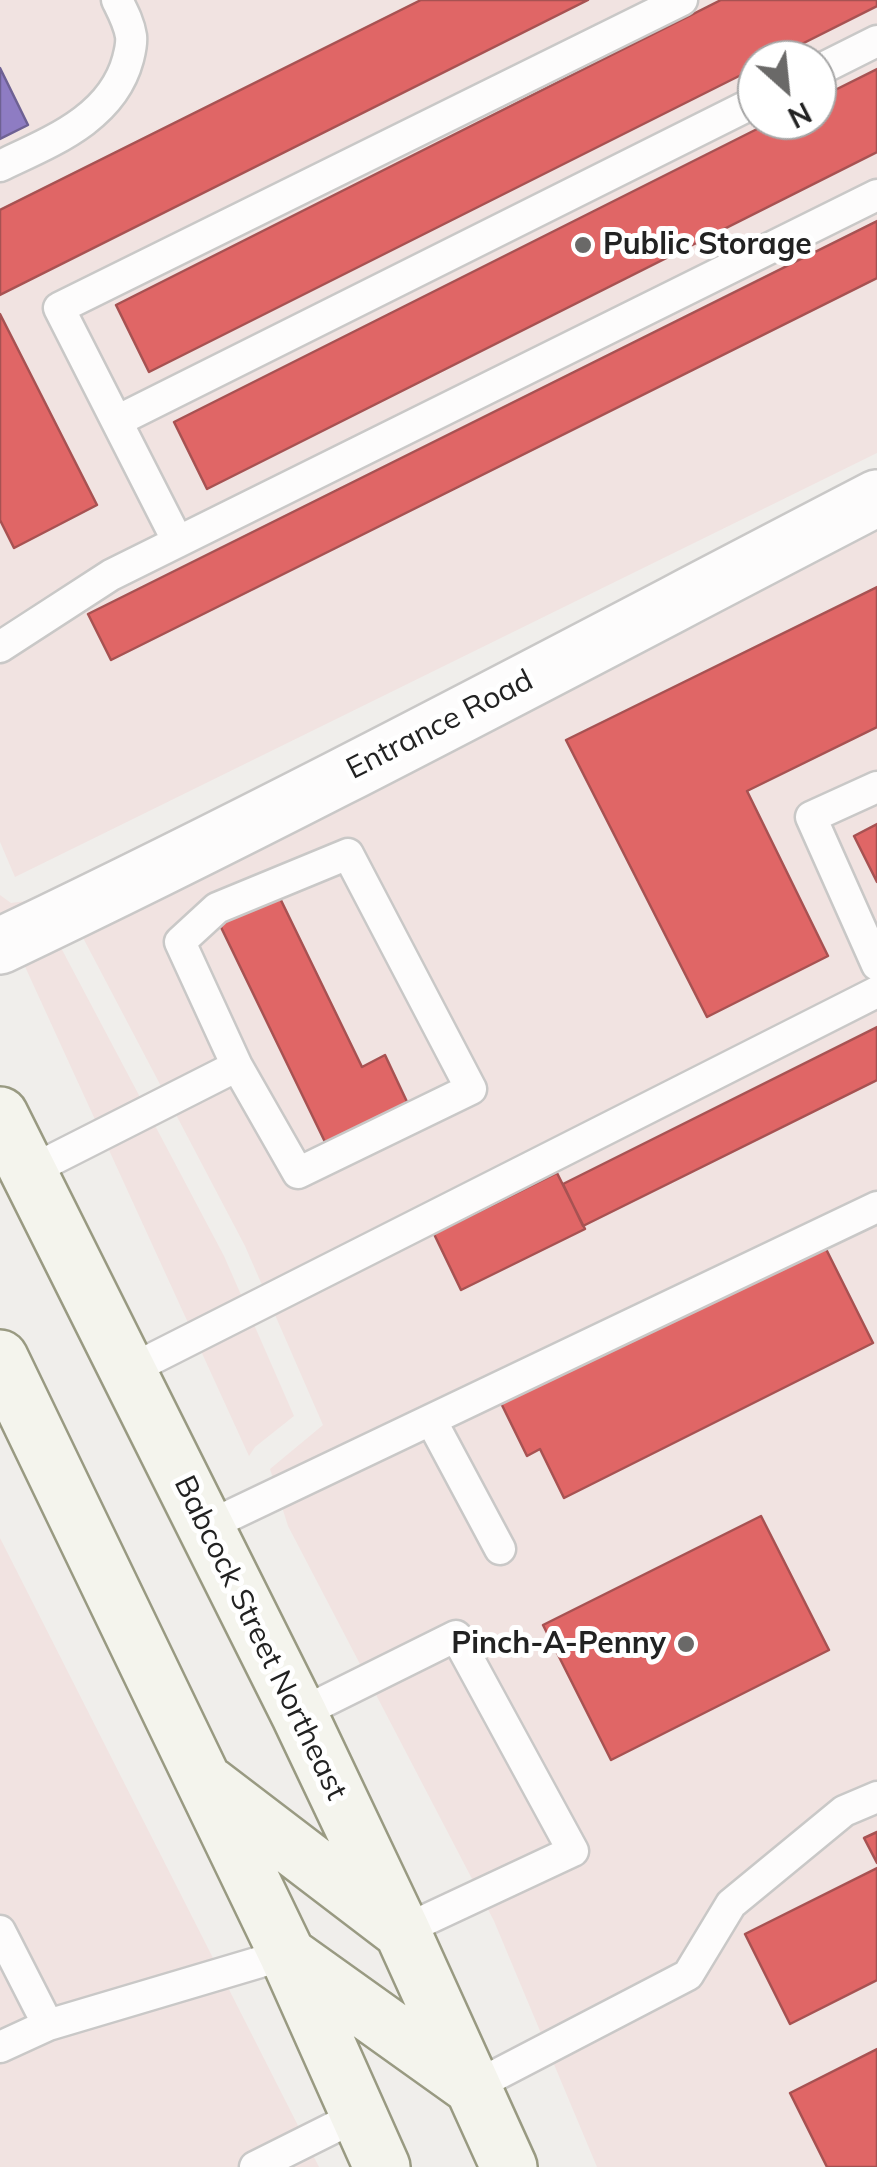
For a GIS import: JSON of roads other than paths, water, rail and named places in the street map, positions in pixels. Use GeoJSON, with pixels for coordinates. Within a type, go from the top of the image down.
{"type":"FeatureCollection","features":[{"type":"Feature","properties":{"kind":"main road","name":"Babcock Street Northeast"},"geometry":{"type":"LineString","coordinates":[[0,1115],[300,1714],[509,2167]]}},
{"type":"Feature","properties":{"kind":"main road"},"geometry":{"type":"LineString","coordinates":[[0,1358],[286,1954],[382,2167]]}},
{"type":"Feature","properties":{"kind":"main road"},"geometry":{"type":"LineString","coordinates":[[203,1780],[402,1931]]}},
{"type":"Feature","properties":{"kind":"main road"},"geometry":{"type":"LineString","coordinates":[[286,1954],[473,2087]]}},
{"type":"Feature","properties":{"kind":"street","name":"Entrance Road"},"geometry":{"type":"LineString","coordinates":[[0,946],[352,771],[877,498]]}},
{"type":"Feature","properties":{"kind":"lane"},"geometry":{"type":"LineString","coordinates":[[0,166],[66,133],[112,95],[132,41],[117,0]]}},
{"type":"Feature","properties":{"kind":"lane"},"geometry":{"type":"LineString","coordinates":[[178,542],[59,308],[682,0]]}},
{"type":"Feature","properties":{"kind":"lane"},"geometry":{"type":"LineString","coordinates":[[837,61],[877,41]]}},
{"type":"Feature","properties":{"kind":"lane"},"geometry":{"type":"LineString","coordinates":[[117,421],[737,111]]}},
{"type":"Feature","properties":{"kind":"lane"},"geometry":{"type":"LineString","coordinates":[[0,647],[111,575],[877,195]]}},
{"type":"Feature","properties":{"kind":"lane"},"geometry":{"type":"LineString","coordinates":[[877,787],[811,817],[877,964]]}},
{"type":"Feature","properties":{"kind":"lane"},"geometry":{"type":"LineString","coordinates":[[348,854],[470,1089],[298,1173],[237,1066],[180,942],[218,908],[348,854]]}},
{"type":"Feature","properties":{"kind":"lane"},"geometry":{"type":"LineString","coordinates":[[128,1371],[877,992]]}},
{"type":"Feature","properties":{"kind":"lane"},"geometry":{"type":"LineString","coordinates":[[28,1172],[237,1066]]}},
{"type":"Feature","properties":{"kind":"lane"},"geometry":{"type":"LineString","coordinates":[[206,1527],[877,1207]]}},
{"type":"Feature","properties":{"kind":"lane"},"geometry":{"type":"LineString","coordinates":[[431,1420],[500,1549]]}},
{"type":"Feature","properties":{"kind":"lane"},"geometry":{"type":"LineString","coordinates":[[300,1714],[456,1636],[573,1851],[402,1931]]}},
{"type":"Feature","properties":{"kind":"lane"},"geometry":{"type":"LineString","coordinates":[[473,2087],[688,1975],[731,1904],[844,1810],[877,1798]]}},
{"type":"Feature","properties":{"kind":"lane"},"geometry":{"type":"LineString","coordinates":[[0,1931],[48,2024]]}},
{"type":"Feature","properties":{"kind":"lane"},"geometry":{"type":"LineString","coordinates":[[0,2047],[48,2024],[286,1954]]}},
{"type":"Feature","properties":{"kind":"lane"},"geometry":{"type":"LineString","coordinates":[[255,2167],[359,2115]]}},
{"type":"Feature","properties":{"kind":"place","name":"Public Storage"},"geometry":{"type":"Point","coordinates":[583,245]}},
{"type":"Feature","properties":{"kind":"place","name":"Pinch-A-Penny"},"geometry":{"type":"Point","coordinates":[686,1644]}}]}
